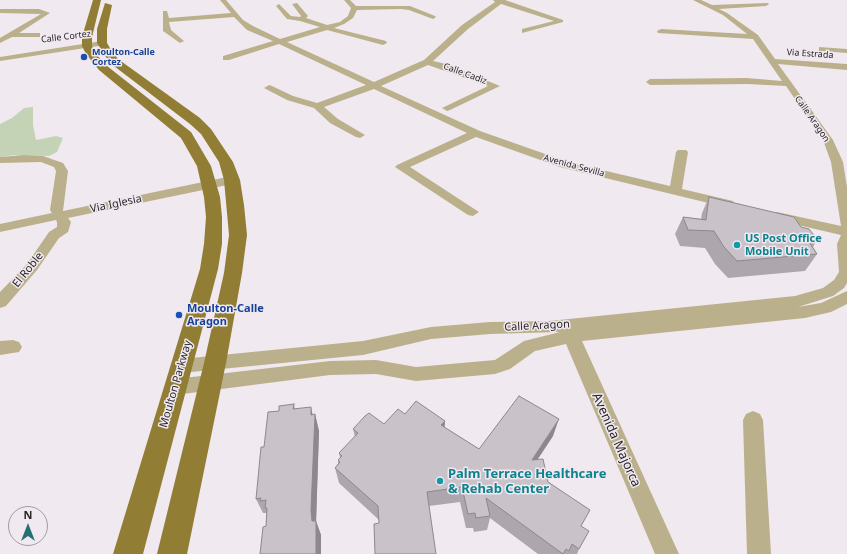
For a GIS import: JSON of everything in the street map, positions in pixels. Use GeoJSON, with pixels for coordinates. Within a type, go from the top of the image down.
{"type":"FeatureCollection","features":[{"type":"Feature","properties":{"kind":"main road"},"geometry":{"type":"LineString","coordinates":[[87,45],[87,37],[97,0]]}},
{"type":"Feature","properties":{"kind":"main road"},"geometry":{"type":"LineString","coordinates":[[109,0],[102,29],[102,43],[114,61],[195,121],[206,132],[226,162],[232,180],[236,205],[238,235],[213,373],[172,554]]}},
{"type":"Feature","properties":{"kind":"main road","name":"Moulton Parkway"},"geometry":{"type":"LineString","coordinates":[[87,45],[91,54],[103,68],[186,135],[195,148],[204,166],[209,185],[214,217],[213,244],[209,269],[128,554]]}},
{"type":"Feature","properties":{"kind":"street","name":"Avenida Sevilla"},"geometry":{"type":"LineString","coordinates":[[224,0],[234,15],[250,28],[476,134],[564,165],[738,207]]}},
{"type":"Feature","properties":{"kind":"street"},"geometry":{"type":"LineString","coordinates":[[226,58],[329,28],[351,17],[354,13],[354,8],[347,0]]}},
{"type":"Feature","properties":{"kind":"street","name":"Calle Cadiz"},"geometry":{"type":"LineString","coordinates":[[373,86],[427,62],[465,27],[499,0],[561,21],[525,32]]}},
{"type":"Feature","properties":{"kind":"street","name":"Calle Aragon"},"geometry":{"type":"LineString","coordinates":[[696,0],[737,21],[755,37],[828,140],[837,162],[847,226]]}},
{"type":"Feature","properties":{"kind":"street"},"geometry":{"type":"LineString","coordinates":[[295,4],[305,16],[301,19]]}},
{"type":"Feature","properties":{"kind":"street","name":"Calle Aragon"},"geometry":{"type":"LineString","coordinates":[[712,7],[766,4]]}},
{"type":"Feature","properties":{"kind":"street"},"geometry":{"type":"LineString","coordinates":[[0,6],[28,6],[19,11]]}},
{"type":"Feature","properties":{"kind":"street"},"geometry":{"type":"LineString","coordinates":[[279,6],[289,18],[301,19],[383,43]]}},
{"type":"Feature","properties":{"kind":"street"},"geometry":{"type":"LineString","coordinates":[[354,8],[406,7],[433,17]]}},
{"type":"Feature","properties":{"kind":"street"},"geometry":{"type":"LineString","coordinates":[[0,11],[41,11],[47,14],[0,41]]}},
{"type":"Feature","properties":{"kind":"street"},"geometry":{"type":"LineString","coordinates":[[165,12],[167,31],[180,41]]}},
{"type":"Feature","properties":{"kind":"street"},"geometry":{"type":"LineString","coordinates":[[166,20],[234,15]]}},
{"type":"Feature","properties":{"kind":"street"},"geometry":{"type":"LineString","coordinates":[[661,31],[755,37]]}},
{"type":"Feature","properties":{"kind":"street"},"geometry":{"type":"LineString","coordinates":[[0,35],[37,34]]}},
{"type":"Feature","properties":{"kind":"street","name":"Calle Cortez"},"geometry":{"type":"LineString","coordinates":[[0,57],[102,43]]}},
{"type":"Feature","properties":{"kind":"street","name":"Via Estrada"},"geometry":{"type":"LineString","coordinates":[[822,49],[847,50]]}},
{"type":"Feature","properties":{"kind":"street","name":"Via Estrada"},"geometry":{"type":"LineString","coordinates":[[771,61],[847,67]]}},
{"type":"Feature","properties":{"kind":"street","name":"Calle Cadiz"},"geometry":{"type":"LineString","coordinates":[[427,62],[443,66],[496,86],[446,108]]}},
{"type":"Feature","properties":{"kind":"street","name":"Calle Aragon"},"geometry":{"type":"LineString","coordinates":[[650,82],[747,82],[788,84]]}},
{"type":"Feature","properties":{"kind":"street"},"geometry":{"type":"LineString","coordinates":[[317,106],[373,86]]}},
{"type":"Feature","properties":{"kind":"street"},"geometry":{"type":"LineString","coordinates":[[269,88],[290,98],[317,106],[334,121],[360,135]]}},
{"type":"Feature","properties":{"kind":"street"},"geometry":{"type":"LineString","coordinates":[[473,212],[401,167],[476,134]]}},
{"type":"Feature","properties":{"kind":"street"},"geometry":{"type":"LineString","coordinates":[[675,192],[682,152]]}},
{"type":"Feature","properties":{"kind":"street","name":"El Roble"},"geometry":{"type":"LineString","coordinates":[[0,160],[24,158],[43,159],[59,165],[62,171],[56,210],[64,222],[63,229],[54,236],[32,267],[0,302]]}},
{"type":"Feature","properties":{"kind":"street","name":"Via Iglesia"},"geometry":{"type":"LineString","coordinates":[[0,228],[232,180]]}},
{"type":"Feature","properties":{"kind":"street"},"geometry":{"type":"LineString","coordinates":[[769,214],[847,232]]}},
{"type":"Feature","properties":{"kind":"street","name":"Calle Aragon"},"geometry":{"type":"LineString","coordinates":[[213,373],[376,367],[416,374],[495,367],[504,364],[530,346],[569,331],[795,302],[828,292],[839,284],[846,272],[844,244],[847,236]]}},
{"type":"Feature","properties":{"kind":"street","name":"Calle Aragon"},"geometry":{"type":"LineString","coordinates":[[178,377],[213,373],[363,348],[431,333],[490,328],[569,331],[805,312],[825,308],[847,297]]}},
{"type":"Feature","properties":{"kind":"street","name":"Avenida Majorca"},"geometry":{"type":"LineString","coordinates":[[569,331],[667,554]]}},
{"type":"Feature","properties":{"kind":"street"},"geometry":{"type":"LineString","coordinates":[[753,420],[759,554]]}},
{"type":"Feature","properties":{"kind":"green space"},"geometry":{"type":"Polygon","coordinates":[[[33,107],[33,125],[36,140],[56,136],[63,138],[57,152],[49,156],[14,155],[0,157],[0,124],[12,118],[24,108],[33,107]]]}},
{"type":"Feature","properties":{"kind":"building"},"geometry":{"type":"Polygon","coordinates":[[[709,197],[794,217],[801,227],[809,229],[813,234],[816,241],[809,242],[817,254],[737,261],[724,247],[714,231],[688,230],[683,217],[706,220],[709,197]]]}},
{"type":"Feature","properties":{"kind":"building","name":"Palm Terrace Healthcare & Rehab Center"},"geometry":{"type":"Polygon","coordinates":[[[519,396],[559,419],[532,460],[543,459],[548,482],[590,510],[581,526],[589,531],[579,549],[572,544],[569,551],[566,549],[563,554],[486,498],[490,516],[476,518],[475,513],[468,514],[462,487],[427,492],[436,554],[375,554],[374,524],[379,523],[378,506],[335,468],[340,462],[338,460],[342,456],[339,453],[358,433],[353,429],[369,413],[384,424],[398,409],[405,414],[416,401],[445,421],[441,425],[479,449],[519,396]]]}},
{"type":"Feature","properties":{"kind":"building"},"geometry":{"type":"Polygon","coordinates":[[[294,404],[293,409],[311,407],[311,415],[315,414],[311,511],[312,521],[316,521],[316,554],[260,554],[263,527],[266,526],[267,508],[265,508],[266,500],[260,501],[261,498],[256,499],[261,447],[264,447],[268,412],[279,411],[279,406],[294,404]]]}},
{"type":"Feature","properties":{"kind":"place","name":"Moulton-Calle Cortez"},"geometry":{"type":"Point","coordinates":[84,57]}},
{"type":"Feature","properties":{"kind":"place","name":"US Post Office Mobile Unit"},"geometry":{"type":"Point","coordinates":[737,245]}},
{"type":"Feature","properties":{"kind":"place","name":"Moulton-Calle Aragon"},"geometry":{"type":"Point","coordinates":[179,315]}},
{"type":"Feature","properties":{"kind":"place","name":"Palm Terrace Healthcare & Rehab Center"},"geometry":{"type":"Point","coordinates":[440,481]}}]}
